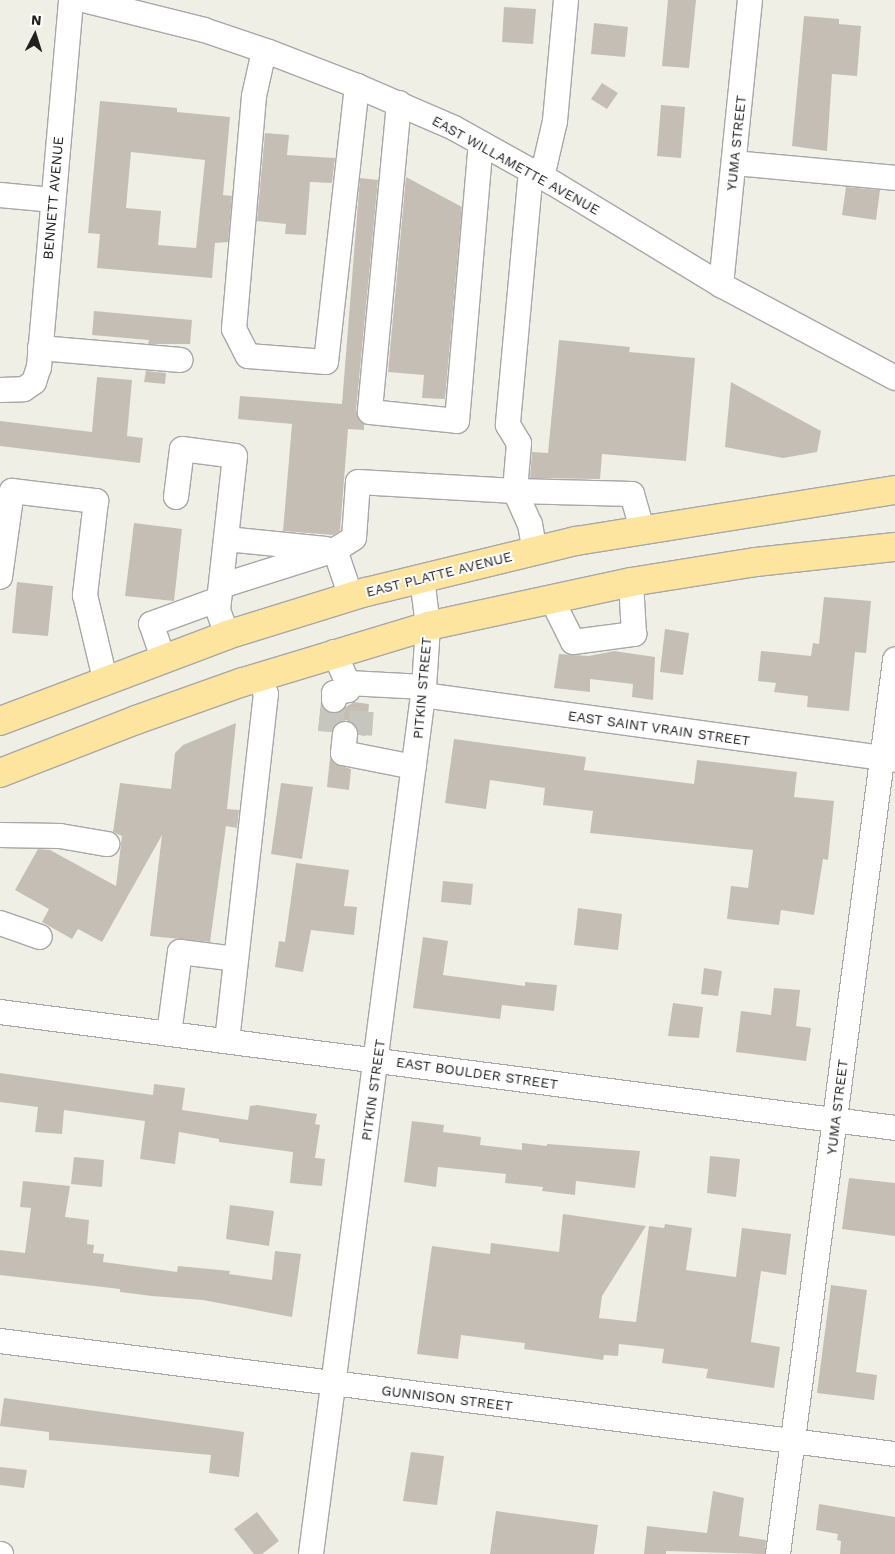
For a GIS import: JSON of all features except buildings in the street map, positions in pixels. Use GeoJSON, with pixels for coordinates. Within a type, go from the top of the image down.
{"type":"FeatureCollection","features":[{"type":"Feature","properties":{"kind":"main road","name":"EAST PLATTE AVENUE"},"geometry":{"type":"LineString","coordinates":[[0,721],[105,679],[226,635],[351,597],[422,578],[535,551],[642,530],[895,490]]}},
{"type":"Feature","properties":{"kind":"main road"},"geometry":{"type":"LineString","coordinates":[[0,773],[136,720],[259,677],[334,652],[428,626],[632,582],[756,562],[895,547]]}},
{"type":"Feature","properties":{"kind":"street","name":"BENNETT AVENUE"},"geometry":{"type":"LineString","coordinates":[[0,390],[24,390],[34,382],[40,348],[71,0]]}},
{"type":"Feature","properties":{"kind":"street","name":"EAST WILLAMETTE AVENUE"},"geometry":{"type":"LineString","coordinates":[[84,0],[204,30],[399,103],[481,143],[721,285],[895,378]]}},
{"type":"Feature","properties":{"kind":"street"},"geometry":{"type":"LineString","coordinates":[[535,551],[530,524],[515,491],[519,443],[508,425],[536,174],[555,121],[566,0]]}},
{"type":"Feature","properties":{"kind":"street","name":"YUMA STREET"},"geometry":{"type":"LineString","coordinates":[[721,285],[750,0]]}},
{"type":"Feature","properties":{"kind":"street"},"geometry":{"type":"LineString","coordinates":[[264,51],[254,96],[234,329],[248,356],[326,362],[357,86]]}},
{"type":"Feature","properties":{"kind":"street"},"geometry":{"type":"LineString","coordinates":[[399,103],[370,412],[457,421],[481,143]]}},
{"type":"Feature","properties":{"kind":"street"},"geometry":{"type":"LineString","coordinates":[[734,163],[895,178]]}},
{"type":"Feature","properties":{"kind":"street"},"geometry":{"type":"LineString","coordinates":[[0,195],[53,200]]}},
{"type":"Feature","properties":{"kind":"street"},"geometry":{"type":"LineString","coordinates":[[40,348],[180,360]]}},
{"type":"Feature","properties":{"kind":"street"},"geometry":{"type":"LineString","coordinates":[[176,497],[182,449],[235,456],[218,610],[226,635]]}},
{"type":"Feature","properties":{"kind":"street"},"geometry":{"type":"LineString","coordinates":[[163,658],[151,624],[220,593],[335,550],[354,538],[358,482],[515,491],[632,494],[642,530]]}},
{"type":"Feature","properties":{"kind":"street"},"geometry":{"type":"LineString","coordinates":[[0,577],[12,491],[96,501],[85,595],[105,679]]}},
{"type":"Feature","properties":{"kind":"street"},"geometry":{"type":"LineString","coordinates":[[226,539],[335,550]]}},
{"type":"Feature","properties":{"kind":"street"},"geometry":{"type":"LineString","coordinates":[[335,550],[351,597]]}},
{"type":"Feature","properties":{"kind":"street","name":"PITKIN STREET"},"geometry":{"type":"LineString","coordinates":[[311,1554],[377,1060],[423,691],[428,626],[422,578]]}},
{"type":"Feature","properties":{"kind":"street"},"geometry":{"type":"LineString","coordinates":[[551,598],[573,642],[634,634],[632,582]]}},
{"type":"Feature","properties":{"kind":"street","name":"EAST SAINT VRAIN STREET"},"geometry":{"type":"LineString","coordinates":[[334,652],[348,695],[423,691],[888,760]]}},
{"type":"Feature","properties":{"kind":"street","name":"YUMA STREET"},"geometry":{"type":"LineString","coordinates":[[778,1554],[835,1121],[888,760],[895,660]]}},
{"type":"Feature","properties":{"kind":"street"},"geometry":{"type":"LineString","coordinates":[[227,1041],[266,694],[259,677]]}},
{"type":"Feature","properties":{"kind":"street"},"geometry":{"type":"LineString","coordinates":[[345,737],[343,754],[414,767]]}},
{"type":"Feature","properties":{"kind":"street"},"geometry":{"type":"LineString","coordinates":[[0,835],[60,836],[107,844]]}},
{"type":"Feature","properties":{"kind":"street"},"geometry":{"type":"LineString","coordinates":[[0,924],[40,936]]}},
{"type":"Feature","properties":{"kind":"street"},"geometry":{"type":"LineString","coordinates":[[169,1034],[180,952],[236,958]]}},
{"type":"Feature","properties":{"kind":"street","name":"EAST BOULDER STREET"},"geometry":{"type":"LineString","coordinates":[[0,1012],[895,1128]]}},
{"type":"Feature","properties":{"kind":"street","name":"GUNNISON STREET"},"geometry":{"type":"LineString","coordinates":[[0,1341],[895,1454]]}},
{"type":"Feature","properties":{"kind":"tunnel"},"geometry":{"type":"LineString","coordinates":[[330,732],[334,700]]}},
{"type":"Feature","properties":{"kind":"tunnel"},"geometry":{"type":"LineString","coordinates":[[360,735],[362,703]]}}]}
